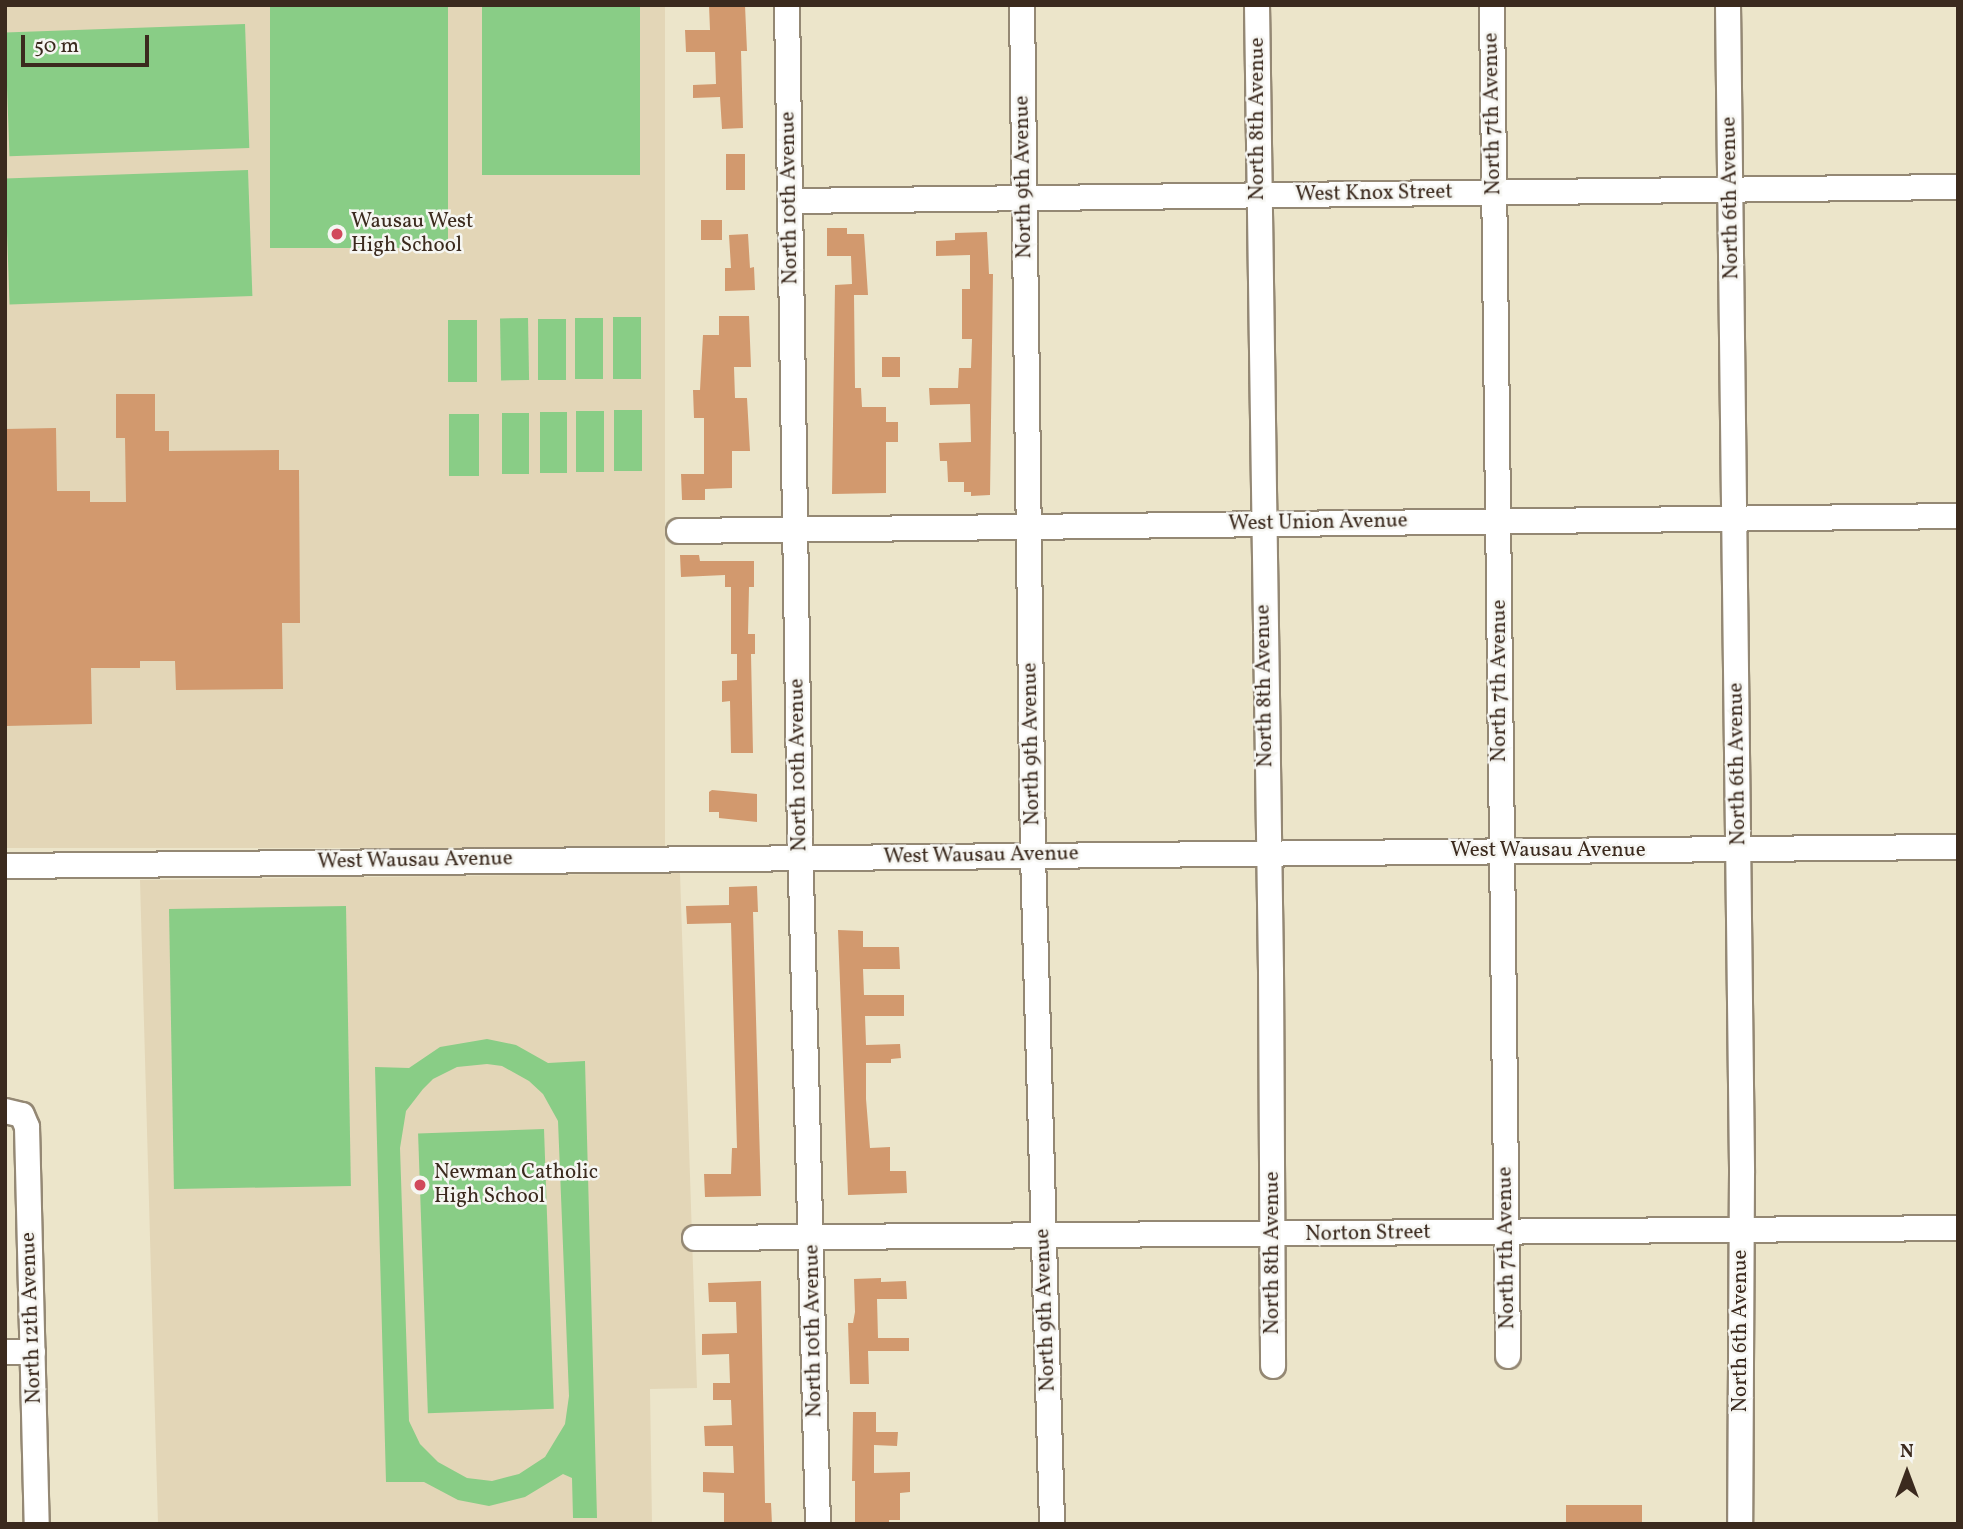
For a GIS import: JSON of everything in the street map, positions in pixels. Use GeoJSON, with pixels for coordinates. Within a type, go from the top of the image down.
{"type":"FeatureCollection","features":[{"type":"Feature","properties":{"kind":"street","name":"North 10th Avenue"},"geometry":{"type":"LineString","coordinates":[[788,5],[800,857],[818,1524]]}},
{"type":"Feature","properties":{"kind":"street","name":"North 9th Avenue"},"geometry":{"type":"LineString","coordinates":[[1022,5],[1033,855],[1052,1524]]}},
{"type":"Feature","properties":{"kind":"street","name":"North 8th Avenue"},"geometry":{"type":"LineString","coordinates":[[1257,5],[1273,1366]]}},
{"type":"Feature","properties":{"kind":"street","name":"North 7th Avenue"},"geometry":{"type":"LineString","coordinates":[[1492,5],[1508,1356]]}},
{"type":"Feature","properties":{"kind":"street","name":"North 6th Avenue"},"geometry":{"type":"LineString","coordinates":[[1728,5],[1742,1228],[1740,1524]]}},
{"type":"Feature","properties":{"kind":"street","name":"West Knox Street"},"geometry":{"type":"LineString","coordinates":[[790,201],[1958,187]]}},
{"type":"Feature","properties":{"kind":"street","name":"West Union Avenue"},"geometry":{"type":"LineString","coordinates":[[679,531],[1958,516]]}},
{"type":"Feature","properties":{"kind":"street","name":"West Wausau Avenue"},"geometry":{"type":"LineString","coordinates":[[5,866],[1958,847]]}},
{"type":"Feature","properties":{"kind":"street","name":"North 12th Avenue"},"geometry":{"type":"LineString","coordinates":[[13,1113],[27,1127],[37,1524]]}},
{"type":"Feature","properties":{"kind":"street","name":"Norton Street"},"geometry":{"type":"LineString","coordinates":[[695,1238],[1045,1238],[1507,1230],[1958,1228]]}},
{"type":"Feature","properties":{"kind":"street"},"geometry":{"type":"LineString","coordinates":[[5,1352],[33,1352]]}},
{"type":"Feature","properties":{"kind":"shaded area","name":"Wausau West High School"},"geometry":{"type":"Polygon","coordinates":[[[5,5],[665,5],[665,848],[5,848],[5,5]]]}},
{"type":"Feature","properties":{"kind":"shaded area","name":"Newman Catholic High School"},"geometry":{"type":"Polygon","coordinates":[[[680,873],[697,1388],[650,1389],[652,1524],[158,1524],[140,880],[680,873]]]}},
{"type":"Feature","properties":{"kind":"green space"},"geometry":{"type":"Polygon","coordinates":[[[270,5],[448,5],[448,248],[270,248],[270,5]]]}},
{"type":"Feature","properties":{"kind":"green space"},"geometry":{"type":"Polygon","coordinates":[[[482,5],[640,5],[640,175],[482,175],[482,5]]]}},
{"type":"Feature","properties":{"kind":"green space"},"geometry":{"type":"Polygon","coordinates":[[[245,24],[249,148],[9,156],[5,32],[245,24]]]}},
{"type":"Feature","properties":{"kind":"green space"},"geometry":{"type":"Polygon","coordinates":[[[248,170],[252,296],[10,304],[5,178],[248,170]]]}},
{"type":"Feature","properties":{"kind":"green space"},"geometry":{"type":"Polygon","coordinates":[[[613,317],[641,317],[641,379],[613,379],[613,317]]]}},
{"type":"Feature","properties":{"kind":"green space"},"geometry":{"type":"Polygon","coordinates":[[[500,318],[528,318],[529,380],[501,380],[500,318]]]}},
{"type":"Feature","properties":{"kind":"green space"},"geometry":{"type":"Polygon","coordinates":[[[575,318],[603,318],[603,379],[575,379],[575,318]]]}},
{"type":"Feature","properties":{"kind":"green space"},"geometry":{"type":"Polygon","coordinates":[[[538,319],[566,319],[566,380],[538,380],[538,319]]]}},
{"type":"Feature","properties":{"kind":"green space"},"geometry":{"type":"Polygon","coordinates":[[[448,320],[477,320],[477,382],[448,382],[448,320]]]}},
{"type":"Feature","properties":{"kind":"green space"},"geometry":{"type":"Polygon","coordinates":[[[614,410],[642,410],[642,471],[614,471],[614,410]]]}},
{"type":"Feature","properties":{"kind":"green space"},"geometry":{"type":"Polygon","coordinates":[[[576,411],[604,411],[604,472],[576,472],[576,411]]]}},
{"type":"Feature","properties":{"kind":"green space"},"geometry":{"type":"Polygon","coordinates":[[[540,412],[567,412],[567,473],[540,473],[540,412]]]}},
{"type":"Feature","properties":{"kind":"green space"},"geometry":{"type":"Polygon","coordinates":[[[502,413],[529,413],[529,474],[502,474],[502,413]]]}},
{"type":"Feature","properties":{"kind":"green space"},"geometry":{"type":"Polygon","coordinates":[[[449,414],[479,414],[479,476],[449,476],[449,414]]]}},
{"type":"Feature","properties":{"kind":"green space"},"geometry":{"type":"Polygon","coordinates":[[[346,906],[351,1186],[174,1189],[169,909],[346,906]]]}},
{"type":"Feature","properties":{"kind":"green space"},"geometry":{"type":"Polygon","coordinates":[[[487,1039],[516,1045],[548,1063],[585,1061],[597,1518],[573,1518],[572,1478],[563,1474],[525,1497],[489,1506],[458,1500],[424,1482],[386,1482],[375,1067],[409,1068],[440,1047],[487,1039]],[[487,1064],[457,1067],[433,1079],[406,1111],[400,1148],[409,1421],[420,1444],[438,1462],[467,1478],[492,1481],[519,1474],[545,1457],[565,1424],[569,1396],[558,1121],[543,1094],[529,1081],[502,1066],[487,1064]]]}},
{"type":"Feature","properties":{"kind":"green space"},"geometry":{"type":"Polygon","coordinates":[[[544,1129],[554,1409],[428,1413],[418,1133],[544,1129]]]}},
{"type":"Feature","properties":{"kind":"building"},"geometry":{"type":"Polygon","coordinates":[[[709,5],[745,5],[747,51],[741,51],[743,128],[722,129],[720,97],[693,98],[693,85],[716,84],[715,52],[686,52],[685,30],[710,30],[709,5]]]}},
{"type":"Feature","properties":{"kind":"building"},"geometry":{"type":"Polygon","coordinates":[[[726,154],[745,154],[745,190],[726,190],[726,154]]]}},
{"type":"Feature","properties":{"kind":"building"},"geometry":{"type":"Polygon","coordinates":[[[701,220],[722,220],[722,240],[701,240],[701,220]]]}},
{"type":"Feature","properties":{"kind":"building"},"geometry":{"type":"Polygon","coordinates":[[[827,228],[847,228],[847,234],[864,234],[868,295],[854,295],[855,388],[861,388],[862,407],[886,407],[886,422],[898,422],[898,442],[886,442],[886,493],[832,494],[835,285],[852,284],[851,256],[827,256],[827,228]]]}},
{"type":"Feature","properties":{"kind":"building"},"geometry":{"type":"Polygon","coordinates":[[[987,232],[989,274],[993,274],[990,495],[971,496],[971,492],[964,492],[964,482],[948,482],[947,461],[940,461],[939,443],[971,442],[970,404],[930,405],[929,388],[958,388],[959,368],[971,368],[972,339],[962,339],[962,289],[970,289],[970,255],[936,256],[936,241],[955,240],[955,233],[987,232]]]}},
{"type":"Feature","properties":{"kind":"building"},"geometry":{"type":"Polygon","coordinates":[[[748,234],[750,268],[754,267],[755,290],[725,291],[725,268],[731,268],[729,235],[748,234]]]}},
{"type":"Feature","properties":{"kind":"building"},"geometry":{"type":"Polygon","coordinates":[[[719,316],[749,316],[751,367],[734,367],[735,398],[747,398],[750,451],[732,451],[732,488],[705,489],[705,500],[682,500],[681,474],[704,474],[704,418],[694,418],[693,390],[700,390],[703,335],[719,335],[719,316]]]}},
{"type":"Feature","properties":{"kind":"building"},"geometry":{"type":"Polygon","coordinates":[[[882,357],[900,357],[900,377],[882,377],[882,357]]]}},
{"type":"Feature","properties":{"kind":"building"},"geometry":{"type":"Polygon","coordinates":[[[116,394],[155,394],[155,431],[169,431],[169,451],[279,450],[279,470],[299,470],[300,623],[282,623],[283,689],[176,690],[175,661],[140,661],[140,668],[91,668],[92,724],[5,726],[5,429],[56,428],[57,491],[90,491],[90,502],[126,502],[125,438],[116,438],[116,394]]]}},
{"type":"Feature","properties":{"kind":"building"},"geometry":{"type":"Polygon","coordinates":[[[680,555],[699,555],[700,561],[754,561],[754,587],[749,587],[748,634],[755,634],[755,654],[751,654],[753,753],[731,753],[730,701],[722,702],[722,681],[737,680],[737,654],[731,654],[731,587],[725,587],[725,575],[681,577],[680,555]]]}},
{"type":"Feature","properties":{"kind":"building"},"geometry":{"type":"Polygon","coordinates":[[[712,790],[757,794],[757,822],[719,818],[719,812],[709,812],[709,792],[712,790]]]}},
{"type":"Feature","properties":{"kind":"building"},"geometry":{"type":"Polygon","coordinates":[[[757,886],[758,912],[753,912],[761,1196],[705,1197],[704,1174],[731,1174],[732,1148],[737,1148],[731,923],[687,924],[686,906],[729,905],[729,887],[757,886]]]}},
{"type":"Feature","properties":{"kind":"building"},"geometry":{"type":"Polygon","coordinates":[[[838,930],[863,931],[863,947],[899,947],[900,969],[863,969],[864,995],[904,995],[904,1016],[865,1016],[866,1045],[900,1044],[901,1058],[891,1059],[891,1063],[866,1063],[866,1099],[870,1148],[890,1147],[890,1171],[906,1171],[907,1193],[848,1195],[838,930]]]}},
{"type":"Feature","properties":{"kind":"building"},"geometry":{"type":"Polygon","coordinates":[[[881,1278],[881,1282],[906,1281],[907,1299],[877,1299],[878,1338],[909,1338],[909,1351],[868,1351],[869,1384],[850,1384],[848,1323],[853,1323],[855,1312],[854,1279],[881,1278]]]}},
{"type":"Feature","properties":{"kind":"building"},"geometry":{"type":"Polygon","coordinates":[[[761,1281],[765,1503],[771,1503],[772,1524],[724,1524],[724,1493],[703,1492],[703,1472],[734,1473],[733,1446],[705,1446],[704,1426],[732,1425],[731,1400],[713,1400],[713,1383],[730,1383],[729,1354],[702,1355],[702,1334],[737,1333],[736,1302],[709,1302],[708,1283],[761,1281]]]}},
{"type":"Feature","properties":{"kind":"building"},"geometry":{"type":"Polygon","coordinates":[[[853,1412],[876,1412],[876,1432],[898,1432],[897,1446],[874,1445],[874,1473],[910,1472],[910,1492],[900,1493],[900,1520],[889,1520],[889,1524],[855,1524],[855,1481],[852,1481],[853,1412]]]}},
{"type":"Feature","properties":{"kind":"building"},"geometry":{"type":"Polygon","coordinates":[[[1566,1505],[1642,1505],[1642,1524],[1566,1524],[1566,1505]]]}},
{"type":"Feature","properties":{"kind":"place","name":"Wausau West High School"},"geometry":{"type":"Point","coordinates":[337,234]}},
{"type":"Feature","properties":{"kind":"place","name":"Newman Catholic High School"},"geometry":{"type":"Point","coordinates":[420,1185]}}]}
